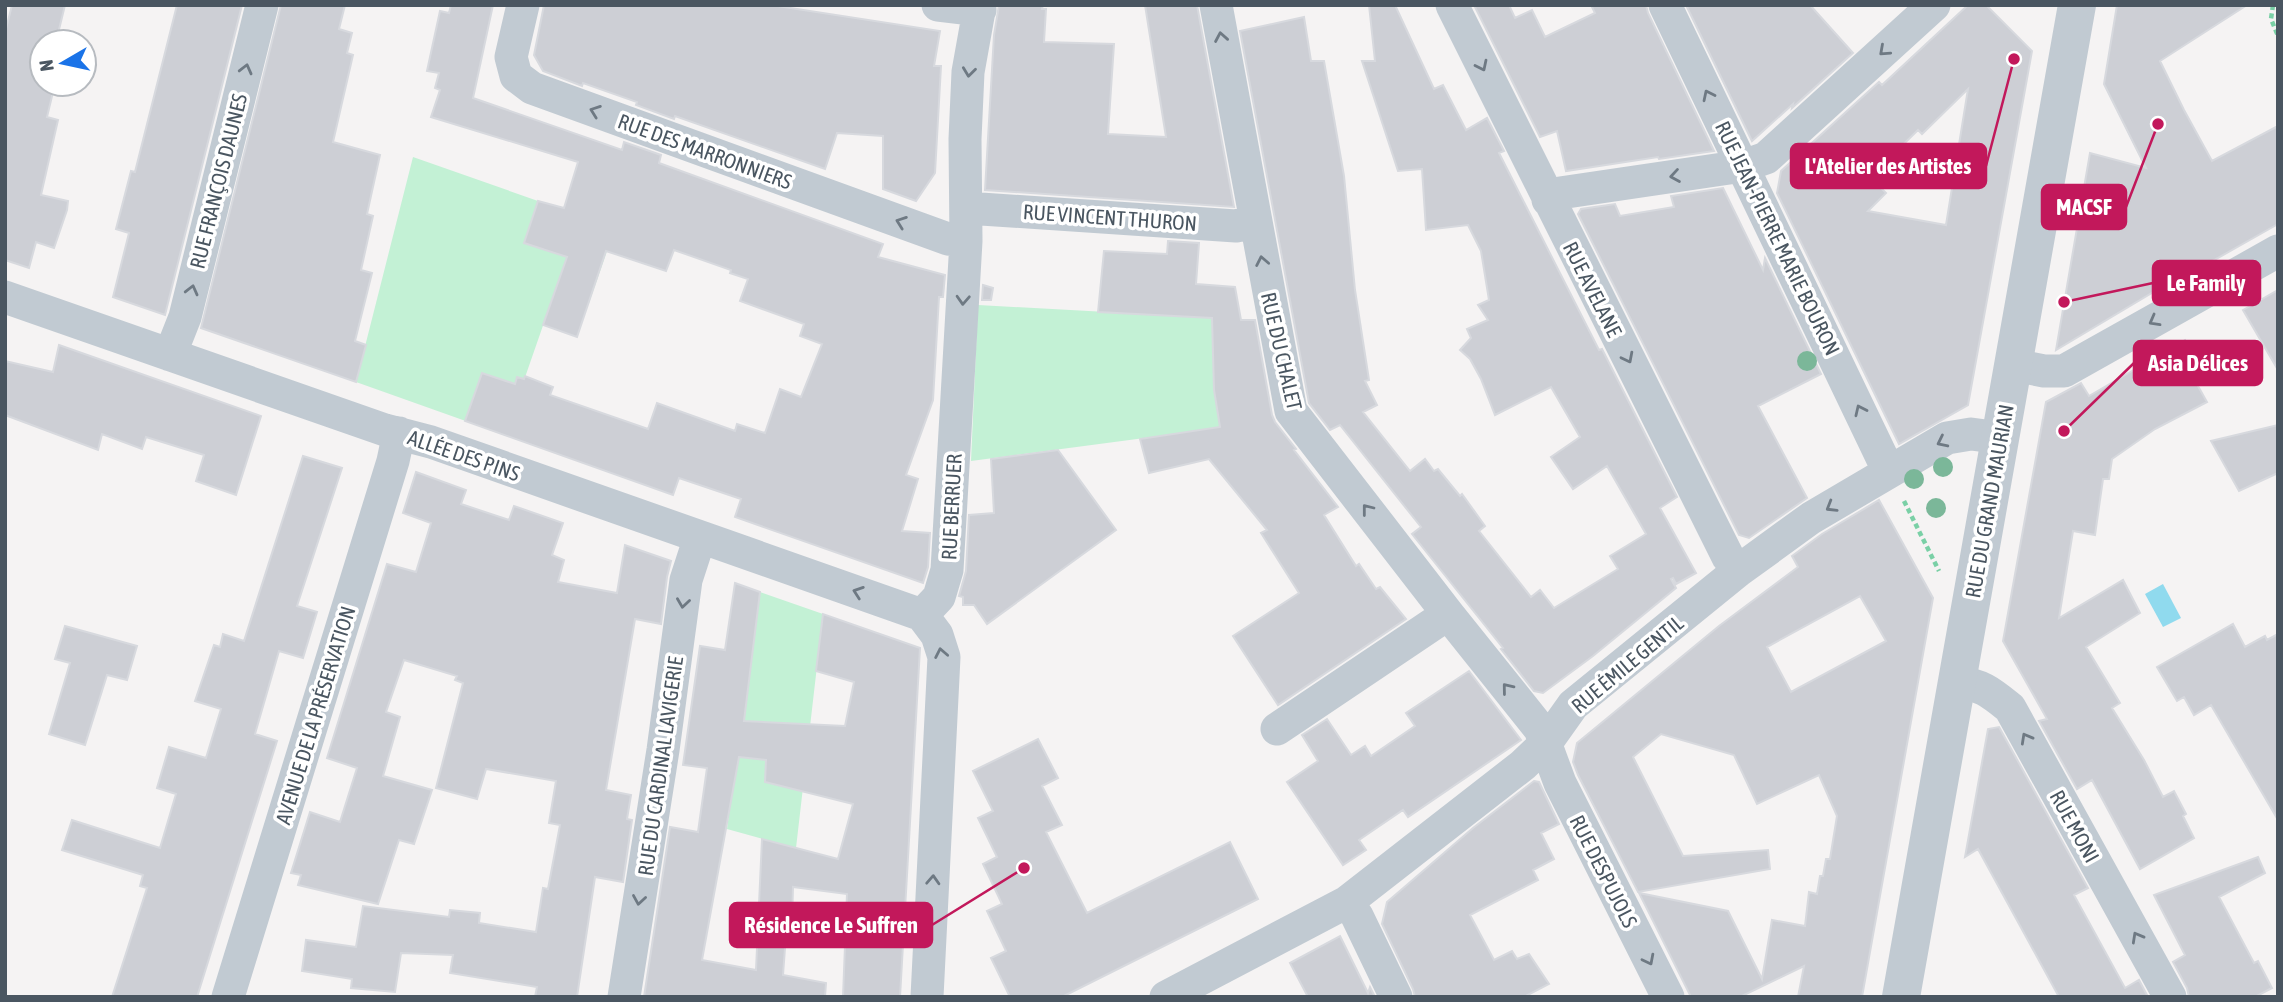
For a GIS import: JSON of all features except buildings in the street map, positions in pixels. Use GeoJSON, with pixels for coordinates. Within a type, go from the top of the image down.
{"type":"FeatureCollection","features":[{"type":"Feature","properties":{"kind":"street","name":"RUE FRANÇOIS DAUNES"},"geometry":{"type":"LineString","coordinates":[[170,355],[185,317],[262,5]]}},
{"type":"Feature","properties":{"kind":"street","name":"RUE DES MARRONNIERS"},"geometry":{"type":"LineString","coordinates":[[523,5],[511,57],[516,75],[532,88],[948,239],[966,241]]}},
{"type":"Feature","properties":{"kind":"street"},"geometry":{"type":"LineString","coordinates":[[938,5],[980,8]]}},
{"type":"Feature","properties":{"kind":"street","name":"RUE DU CHALET"},"geometry":{"type":"LineString","coordinates":[[1216,5],[1291,411],[1540,729],[1546,743]]}},
{"type":"Feature","properties":{"kind":"street","name":"RUE AVELANE"},"geometry":{"type":"LineString","coordinates":[[1452,5],[1548,200],[1738,571]]}},
{"type":"Feature","properties":{"kind":"street","name":"RUE JEAN-PIERRE MARIE BOURON"},"geometry":{"type":"LineString","coordinates":[[1665,5],[1889,472]]}},
{"type":"Feature","properties":{"kind":"street"},"geometry":{"type":"LineString","coordinates":[[1548,200],[1560,193],[1743,166],[1766,158],[1934,5]]}},
{"type":"Feature","properties":{"kind":"street","name":"RUE DU GRAND MAURIAN"},"geometry":{"type":"LineString","coordinates":[[1901,997],[2077,5]]}},
{"type":"Feature","properties":{"kind":"street","name":"RUE BERRUER"},"geometry":{"type":"LineString","coordinates":[[922,615],[939,597],[947,570],[966,241],[965,139],[968,72],[980,8]]}},
{"type":"Feature","properties":{"kind":"street","name":"RUE VINCENT THURON"},"geometry":{"type":"LineString","coordinates":[[966,208],[1236,226],[1255,222]]}},
{"type":"Feature","properties":{"kind":"street"},"geometry":{"type":"LineString","coordinates":[[2014,365],[2044,371],[2064,371],[2278,251]]}},
{"type":"Feature","properties":{"kind":"street","name":"ALLÉE DES PINS"},"geometry":{"type":"LineString","coordinates":[[5,297],[431,442],[922,615]]}},
{"type":"Feature","properties":{"kind":"street","name":"AVENUE DE LA PRÉSERVATION"},"geometry":{"type":"LineString","coordinates":[[228,997],[393,461],[399,433]]}},
{"type":"Feature","properties":{"kind":"street","name":"RUE ÉMILE GENTIL"},"geometry":{"type":"LineString","coordinates":[[1166,997],[1348,902],[1523,765],[1546,743],[1573,705],[1738,571],[1811,519],[1947,438],[1971,434],[2001,438]]}},
{"type":"Feature","properties":{"kind":"street","name":"RUE DU CARDINAL LAVIGERIE"},"geometry":{"type":"LineString","coordinates":[[624,997],[663,750],[686,580],[700,537]]}},
{"type":"Feature","properties":{"kind":"street"},"geometry":{"type":"LineString","coordinates":[[1277,729],[1448,614]]}},
{"type":"Feature","properties":{"kind":"street"},"geometry":{"type":"LineString","coordinates":[[922,615],[937,635],[944,657],[927,997]]}},
{"type":"Feature","properties":{"kind":"street","name":"RUE MONI"},"geometry":{"type":"LineString","coordinates":[[1957,682],[1987,689],[2010,708],[2170,997]]}},
{"type":"Feature","properties":{"kind":"street","name":"RUE DESPUJOLS"},"geometry":{"type":"LineString","coordinates":[[1546,743],[1560,783],[1668,997]]}},
{"type":"Feature","properties":{"kind":"street"},"geometry":{"type":"LineString","coordinates":[[1348,902],[1396,997]]}},
{"type":"Feature","properties":{"kind":"path"},"geometry":{"type":"LineString","coordinates":[[2273,5],[2271,19],[2278,36]]}},
{"type":"Feature","properties":{"kind":"path"},"geometry":{"type":"LineString","coordinates":[[1889,472],[1939,572],[1946,573]]}},
{"type":"Feature","properties":{"kind":"green space"},"geometry":{"type":"Polygon","coordinates":[[[413,157],[615,228],[589,303],[555,291],[505,435],[356,382],[413,157]]]}},
{"type":"Feature","properties":{"kind":"green space"},"geometry":{"type":"Polygon","coordinates":[[[978,305],[1252,320],[1269,419],[1198,447],[1190,432],[971,461],[978,305]]]}},
{"type":"Feature","properties":{"kind":"green space"},"geometry":{"type":"Polygon","coordinates":[[[760,592],[823,614],[796,848],[727,829],[760,592]]]}},
{"type":"Feature","properties":{"kind":"water"},"geometry":{"type":"Polygon","coordinates":[[[2163,584],[2181,618],[2163,627],[2145,594],[2163,584]]]}},
{"type":"Feature","properties":{"kind":"place","name":"L'Atelier des Artistes"},"geometry":{"type":"Point","coordinates":[2014,59]}},
{"type":"Feature","properties":{"kind":"place","name":"MACSF"},"geometry":{"type":"Point","coordinates":[2158,124]}},
{"type":"Feature","properties":{"kind":"place","name":"Le Family"},"geometry":{"type":"Point","coordinates":[2064,302]}},
{"type":"Feature","properties":{"kind":"place","name":"Asia Délices"},"geometry":{"type":"Point","coordinates":[2064,431]}},
{"type":"Feature","properties":{"kind":"place","name":"Résidence Le Suffren"},"geometry":{"type":"Point","coordinates":[1024,868]}}]}
